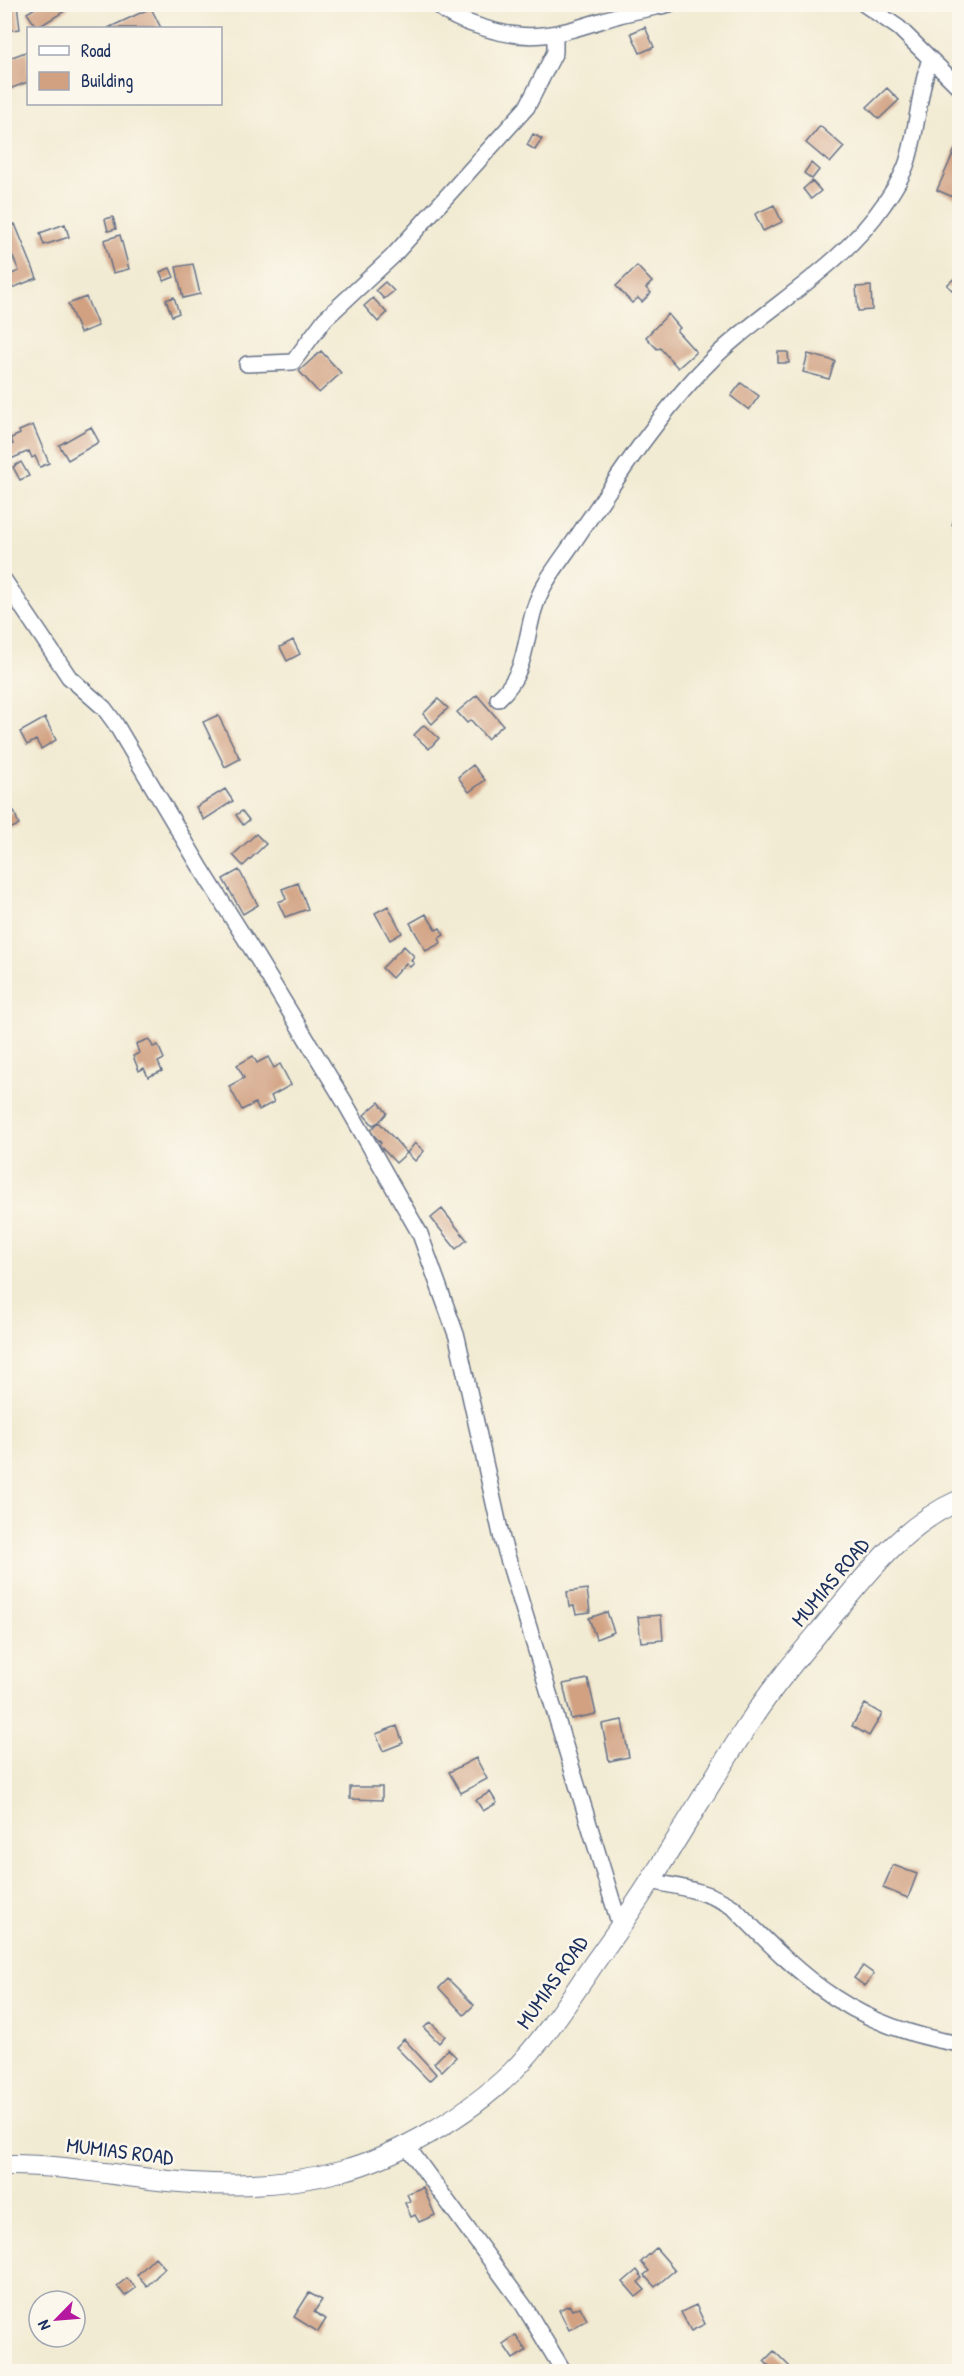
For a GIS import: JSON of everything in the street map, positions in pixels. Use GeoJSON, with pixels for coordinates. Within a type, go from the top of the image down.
{"type":"FeatureCollection","features":[{"type":"Feature","properties":{"kind":"street"},"geometry":{"type":"LineString","coordinates":[[436,4],[453,16],[504,35],[524,37],[555,34],[670,4]]}},
{"type":"Feature","properties":{"kind":"street"},"geometry":{"type":"LineString","coordinates":[[864,4],[899,28],[960,88]]}},
{"type":"Feature","properties":{"kind":"street"},"geometry":{"type":"LineString","coordinates":[[247,364],[293,362],[325,319],[392,257],[527,107],[555,52],[555,34]]}},
{"type":"Feature","properties":{"kind":"street"},"geometry":{"type":"LineString","coordinates":[[498,699],[510,688],[517,676],[523,659],[530,621],[545,584],[648,435],[714,358],[734,339],[823,269],[858,236],[884,205],[909,159],[923,80],[930,59]]}},
{"type":"Feature","properties":{"kind":"street"},"geometry":{"type":"LineString","coordinates":[[4,580],[69,677],[104,708],[115,723],[344,1101],[420,1234],[457,1337],[502,1539],[620,1926]]}},
{"type":"Feature","properties":{"kind":"street","name":"MUMIAS ROAD"},"geometry":{"type":"LineString","coordinates":[[4,2165],[92,2170],[150,2179],[206,2184],[253,2185],[298,2180],[341,2171],[406,2145],[458,2114],[509,2075],[542,2039],[651,1881],[752,1718],[789,1668],[880,1558],[903,1535],[928,1517],[960,1500]]}},
{"type":"Feature","properties":{"kind":"street"},"geometry":{"type":"LineString","coordinates":[[651,1881],[703,1892],[721,1899],[734,1908],[808,1979],[856,2012],[889,2027],[930,2039],[960,2044]]}},
{"type":"Feature","properties":{"kind":"street"},"geometry":{"type":"LineString","coordinates":[[406,2145],[524,2306],[564,2372]]}},
{"type":"Feature","properties":{"kind":"building"},"geometry":{"type":"Polygon","coordinates":[[[4,4],[17,4],[20,29],[4,31],[4,4]]]}},
{"type":"Feature","properties":{"kind":"building"},"geometry":{"type":"Polygon","coordinates":[[[41,4],[65,4],[68,9],[39,27],[27,13],[41,4]]]}},
{"type":"Feature","properties":{"kind":"building"},"geometry":{"type":"Polygon","coordinates":[[[151,8],[160,27],[110,27],[151,8]]]}},
{"type":"Feature","properties":{"kind":"building"},"geometry":{"type":"Polygon","coordinates":[[[645,27],[654,47],[640,53],[631,33],[645,27]]]}},
{"type":"Feature","properties":{"kind":"building"},"geometry":{"type":"Polygon","coordinates":[[[27,51],[27,82],[4,91],[4,60],[27,51]]]}},
{"type":"Feature","properties":{"kind":"building"},"geometry":{"type":"Polygon","coordinates":[[[887,88],[899,100],[879,119],[867,107],[887,88]]]}},
{"type":"Feature","properties":{"kind":"building"},"geometry":{"type":"Polygon","coordinates":[[[820,126],[844,147],[830,163],[806,143],[820,126]]]}},
{"type":"Feature","properties":{"kind":"building"},"geometry":{"type":"Polygon","coordinates":[[[533,134],[542,139],[535,150],[527,145],[533,134]]]}},
{"type":"Feature","properties":{"kind":"building"},"geometry":{"type":"Polygon","coordinates":[[[956,147],[960,149],[960,200],[937,190],[956,147]]]}},
{"type":"Feature","properties":{"kind":"building"},"geometry":{"type":"Polygon","coordinates":[[[811,163],[819,170],[812,179],[804,173],[811,163]]]}},
{"type":"Feature","properties":{"kind":"building"},"geometry":{"type":"Polygon","coordinates":[[[812,181],[821,191],[811,199],[803,189],[812,181]]]}},
{"type":"Feature","properties":{"kind":"building"},"geometry":{"type":"Polygon","coordinates":[[[774,205],[782,222],[763,231],[755,214],[774,205]]]}},
{"type":"Feature","properties":{"kind":"building"},"geometry":{"type":"Polygon","coordinates":[[[113,217],[116,229],[108,231],[105,219],[113,217]]]}},
{"type":"Feature","properties":{"kind":"building"},"geometry":{"type":"Polygon","coordinates":[[[15,224],[37,278],[5,291],[4,277],[19,271],[4,236],[4,229],[15,224]]]}},
{"type":"Feature","properties":{"kind":"building"},"geometry":{"type":"Polygon","coordinates":[[[65,224],[69,237],[44,245],[40,233],[65,224]]]}},
{"type":"Feature","properties":{"kind":"building"},"geometry":{"type":"Polygon","coordinates":[[[120,235],[129,269],[113,273],[104,240],[120,235]]]}},
{"type":"Feature","properties":{"kind":"building"},"geometry":{"type":"Polygon","coordinates":[[[193,264],[200,294],[183,298],[176,267],[193,264]]]}},
{"type":"Feature","properties":{"kind":"building"},"geometry":{"type":"Polygon","coordinates":[[[637,266],[652,282],[646,288],[651,293],[642,302],[638,298],[632,303],[616,286],[637,266]]]}},
{"type":"Feature","properties":{"kind":"building"},"geometry":{"type":"Polygon","coordinates":[[[170,268],[174,277],[164,281],[160,272],[170,268]]]}},
{"type":"Feature","properties":{"kind":"building"},"geometry":{"type":"Polygon","coordinates":[[[960,273],[960,298],[947,285],[960,273]]]}},
{"type":"Feature","properties":{"kind":"building"},"geometry":{"type":"Polygon","coordinates":[[[385,282],[394,291],[384,299],[376,290],[385,282]]]}},
{"type":"Feature","properties":{"kind":"building"},"geometry":{"type":"Polygon","coordinates":[[[871,286],[872,310],[858,311],[856,287],[871,286]]]}},
{"type":"Feature","properties":{"kind":"building"},"geometry":{"type":"Polygon","coordinates":[[[86,297],[98,326],[80,333],[68,304],[86,297]]]}},
{"type":"Feature","properties":{"kind":"building"},"geometry":{"type":"Polygon","coordinates":[[[174,297],[179,313],[172,316],[166,300],[174,297]]]}},
{"type":"Feature","properties":{"kind":"building"},"geometry":{"type":"Polygon","coordinates":[[[373,298],[387,313],[378,322],[364,306],[373,298]]]}},
{"type":"Feature","properties":{"kind":"building"},"geometry":{"type":"Polygon","coordinates":[[[668,314],[680,328],[677,331],[696,352],[678,368],[660,348],[657,349],[646,337],[668,314]]]}},
{"type":"Feature","properties":{"kind":"building"},"geometry":{"type":"Polygon","coordinates":[[[321,351],[341,373],[319,393],[299,371],[321,351]]]}},
{"type":"Feature","properties":{"kind":"building"},"geometry":{"type":"Polygon","coordinates":[[[778,352],[788,352],[789,363],[778,363],[778,352]]]}},
{"type":"Feature","properties":{"kind":"building"},"geometry":{"type":"Polygon","coordinates":[[[808,354],[835,361],[829,379],[803,372],[808,354]]]}},
{"type":"Feature","properties":{"kind":"building"},"geometry":{"type":"Polygon","coordinates":[[[741,383],[759,396],[749,410],[731,396],[741,383]]]}},
{"type":"Feature","properties":{"kind":"building"},"geometry":{"type":"Polygon","coordinates":[[[33,425],[49,463],[40,467],[35,456],[32,458],[29,451],[11,459],[6,447],[13,444],[11,438],[20,434],[19,431],[33,425]]]}},
{"type":"Feature","properties":{"kind":"building"},"geometry":{"type":"Polygon","coordinates":[[[91,427],[99,442],[68,460],[59,445],[91,427]]]}},
{"type":"Feature","properties":{"kind":"building"},"geometry":{"type":"Polygon","coordinates":[[[21,462],[29,476],[20,480],[13,467],[21,462]]]}},
{"type":"Feature","properties":{"kind":"building"},"geometry":{"type":"Polygon","coordinates":[[[957,510],[960,511],[960,527],[952,525],[957,510]]]}},
{"type":"Feature","properties":{"kind":"building"},"geometry":{"type":"Polygon","coordinates":[[[293,640],[300,654],[287,661],[280,647],[293,640]]]}},
{"type":"Feature","properties":{"kind":"building"},"geometry":{"type":"Polygon","coordinates":[[[477,695],[503,725],[487,739],[471,720],[467,723],[457,712],[477,695]]]}},
{"type":"Feature","properties":{"kind":"building"},"geometry":{"type":"Polygon","coordinates":[[[438,699],[448,708],[432,724],[423,714],[438,699]]]}},
{"type":"Feature","properties":{"kind":"building"},"geometry":{"type":"Polygon","coordinates":[[[218,715],[240,759],[225,767],[203,722],[218,715]]]}},
{"type":"Feature","properties":{"kind":"building"},"geometry":{"type":"Polygon","coordinates":[[[45,718],[56,740],[41,749],[36,740],[27,745],[20,732],[45,718]]]}},
{"type":"Feature","properties":{"kind":"building"},"geometry":{"type":"Polygon","coordinates":[[[424,725],[439,738],[429,749],[414,735],[424,725]]]}},
{"type":"Feature","properties":{"kind":"building"},"geometry":{"type":"Polygon","coordinates":[[[473,765],[485,780],[469,792],[458,777],[473,765]]]}},
{"type":"Feature","properties":{"kind":"building"},"geometry":{"type":"Polygon","coordinates":[[[225,789],[233,801],[204,820],[196,807],[225,789]]]}},
{"type":"Feature","properties":{"kind":"building"},"geometry":{"type":"Polygon","coordinates":[[[14,811],[19,825],[4,831],[4,816],[14,811]]]}},
{"type":"Feature","properties":{"kind":"building"},"geometry":{"type":"Polygon","coordinates":[[[242,811],[249,820],[243,825],[236,815],[242,811]]]}},
{"type":"Feature","properties":{"kind":"building"},"geometry":{"type":"Polygon","coordinates":[[[256,834],[266,844],[243,866],[233,855],[256,834]]]}},
{"type":"Feature","properties":{"kind":"building"},"geometry":{"type":"Polygon","coordinates":[[[239,870],[258,905],[243,914],[223,879],[239,870]]]}},
{"type":"Feature","properties":{"kind":"building"},"geometry":{"type":"Polygon","coordinates":[[[298,883],[308,909],[285,917],[278,902],[286,899],[282,889],[298,883]]]}},
{"type":"Feature","properties":{"kind":"building"},"geometry":{"type":"Polygon","coordinates":[[[388,906],[402,933],[390,940],[375,913],[388,906]]]}},
{"type":"Feature","properties":{"kind":"building"},"geometry":{"type":"Polygon","coordinates":[[[426,914],[436,930],[440,928],[444,935],[439,938],[441,943],[426,951],[410,923],[426,914]]]}},
{"type":"Feature","properties":{"kind":"building"},"geometry":{"type":"Polygon","coordinates":[[[404,946],[414,956],[411,960],[414,963],[410,967],[406,963],[392,978],[382,968],[404,946]]]}},
{"type":"Feature","properties":{"kind":"building"},"geometry":{"type":"Polygon","coordinates":[[[149,1039],[153,1047],[158,1045],[164,1059],[158,1062],[162,1071],[148,1077],[144,1068],[139,1071],[133,1056],[139,1053],[136,1044],[149,1039]]]}},
{"type":"Feature","properties":{"kind":"building"},"geometry":{"type":"Polygon","coordinates":[[[253,1056],[257,1063],[268,1057],[274,1068],[280,1064],[291,1085],[271,1096],[274,1102],[259,1110],[255,1103],[242,1110],[229,1086],[244,1078],[237,1065],[253,1056]]]}},
{"type":"Feature","properties":{"kind":"building"},"geometry":{"type":"Polygon","coordinates":[[[379,1102],[387,1113],[373,1125],[364,1115],[379,1102]]]}},
{"type":"Feature","properties":{"kind":"building"},"geometry":{"type":"Polygon","coordinates":[[[379,1122],[407,1153],[396,1163],[379,1145],[381,1143],[370,1131],[379,1122]]]}},
{"type":"Feature","properties":{"kind":"building"},"geometry":{"type":"Polygon","coordinates":[[[415,1143],[424,1151],[415,1161],[407,1153],[415,1143]]]}},
{"type":"Feature","properties":{"kind":"building"},"geometry":{"type":"Polygon","coordinates":[[[442,1209],[467,1240],[456,1249],[431,1218],[442,1209]]]}},
{"type":"Feature","properties":{"kind":"building"},"geometry":{"type":"Polygon","coordinates":[[[587,1589],[590,1612],[576,1614],[574,1606],[569,1607],[567,1592],[587,1589]]]}},
{"type":"Feature","properties":{"kind":"building"},"geometry":{"type":"Polygon","coordinates":[[[607,1612],[614,1632],[596,1639],[589,1618],[607,1612]]]}},
{"type":"Feature","properties":{"kind":"building"},"geometry":{"type":"Polygon","coordinates":[[[661,1615],[663,1640],[641,1642],[638,1617],[661,1615]]]}},
{"type":"Feature","properties":{"kind":"building"},"geometry":{"type":"Polygon","coordinates":[[[588,1679],[596,1714],[571,1719],[563,1684],[588,1679]]]}},
{"type":"Feature","properties":{"kind":"building"},"geometry":{"type":"Polygon","coordinates":[[[865,1704],[882,1714],[869,1736],[852,1726],[865,1704]]]}},
{"type":"Feature","properties":{"kind":"building"},"geometry":{"type":"Polygon","coordinates":[[[622,1720],[629,1757],[609,1761],[602,1724],[622,1720]]]}},
{"type":"Feature","properties":{"kind":"building"},"geometry":{"type":"Polygon","coordinates":[[[397,1726],[403,1743],[383,1751],[376,1734],[397,1726]]]}},
{"type":"Feature","properties":{"kind":"building"},"geometry":{"type":"Polygon","coordinates":[[[476,1758],[487,1779],[461,1793],[449,1772],[476,1758]]]}},
{"type":"Feature","properties":{"kind":"building"},"geometry":{"type":"Polygon","coordinates":[[[350,1787],[382,1787],[382,1800],[350,1799],[350,1787]]]}},
{"type":"Feature","properties":{"kind":"building"},"geometry":{"type":"Polygon","coordinates":[[[490,1792],[497,1803],[483,1811],[476,1800],[490,1792]]]}},
{"type":"Feature","properties":{"kind":"building"},"geometry":{"type":"Polygon","coordinates":[[[893,1865],[917,1874],[908,1898],[883,1888],[893,1865]]]}},
{"type":"Feature","properties":{"kind":"building"},"geometry":{"type":"Polygon","coordinates":[[[863,1966],[874,1974],[865,1986],[854,1978],[863,1966]]]}},
{"type":"Feature","properties":{"kind":"building"},"geometry":{"type":"Polygon","coordinates":[[[448,1979],[474,2005],[464,2015],[439,1988],[448,1979]]]}},
{"type":"Feature","properties":{"kind":"building"},"geometry":{"type":"Polygon","coordinates":[[[430,2022],[445,2036],[439,2043],[424,2028],[430,2022]]]}},
{"type":"Feature","properties":{"kind":"building"},"geometry":{"type":"Polygon","coordinates":[[[404,2039],[436,2074],[429,2081],[396,2047],[404,2039]]]}},
{"type":"Feature","properties":{"kind":"building"},"geometry":{"type":"Polygon","coordinates":[[[448,2049],[456,2057],[442,2071],[434,2063],[448,2049]]]}},
{"type":"Feature","properties":{"kind":"building"},"geometry":{"type":"Polygon","coordinates":[[[423,2187],[435,2215],[419,2222],[415,2215],[411,2217],[405,2203],[410,2201],[407,2194],[423,2187]]]}},
{"type":"Feature","properties":{"kind":"building"},"geometry":{"type":"Polygon","coordinates":[[[656,2248],[675,2270],[655,2287],[644,2275],[649,2271],[641,2262],[656,2248]]]}},
{"type":"Feature","properties":{"kind":"building"},"geometry":{"type":"Polygon","coordinates":[[[155,2257],[165,2268],[147,2286],[137,2275],[155,2257]]]}},
{"type":"Feature","properties":{"kind":"building"},"geometry":{"type":"Polygon","coordinates":[[[637,2270],[643,2278],[638,2282],[645,2290],[636,2297],[623,2282],[637,2270]]]}},
{"type":"Feature","properties":{"kind":"building"},"geometry":{"type":"Polygon","coordinates":[[[127,2278],[136,2288],[125,2296],[117,2286],[127,2278]]]}},
{"type":"Feature","properties":{"kind":"building"},"geometry":{"type":"Polygon","coordinates":[[[309,2293],[322,2300],[314,2312],[326,2319],[318,2332],[294,2317],[309,2293]]]}},
{"type":"Feature","properties":{"kind":"building"},"geometry":{"type":"Polygon","coordinates":[[[569,2305],[572,2310],[580,2307],[587,2320],[569,2330],[559,2310],[569,2305]]]}},
{"type":"Feature","properties":{"kind":"building"},"geometry":{"type":"Polygon","coordinates":[[[696,2305],[705,2324],[691,2331],[681,2312],[696,2305]]]}},
{"type":"Feature","properties":{"kind":"building"},"geometry":{"type":"Polygon","coordinates":[[[516,2335],[526,2351],[513,2359],[503,2344],[516,2335]]]}},
{"type":"Feature","properties":{"kind":"building"},"geometry":{"type":"Polygon","coordinates":[[[774,2351],[793,2370],[791,2372],[775,2372],[764,2361],[774,2351]]]}}]}
